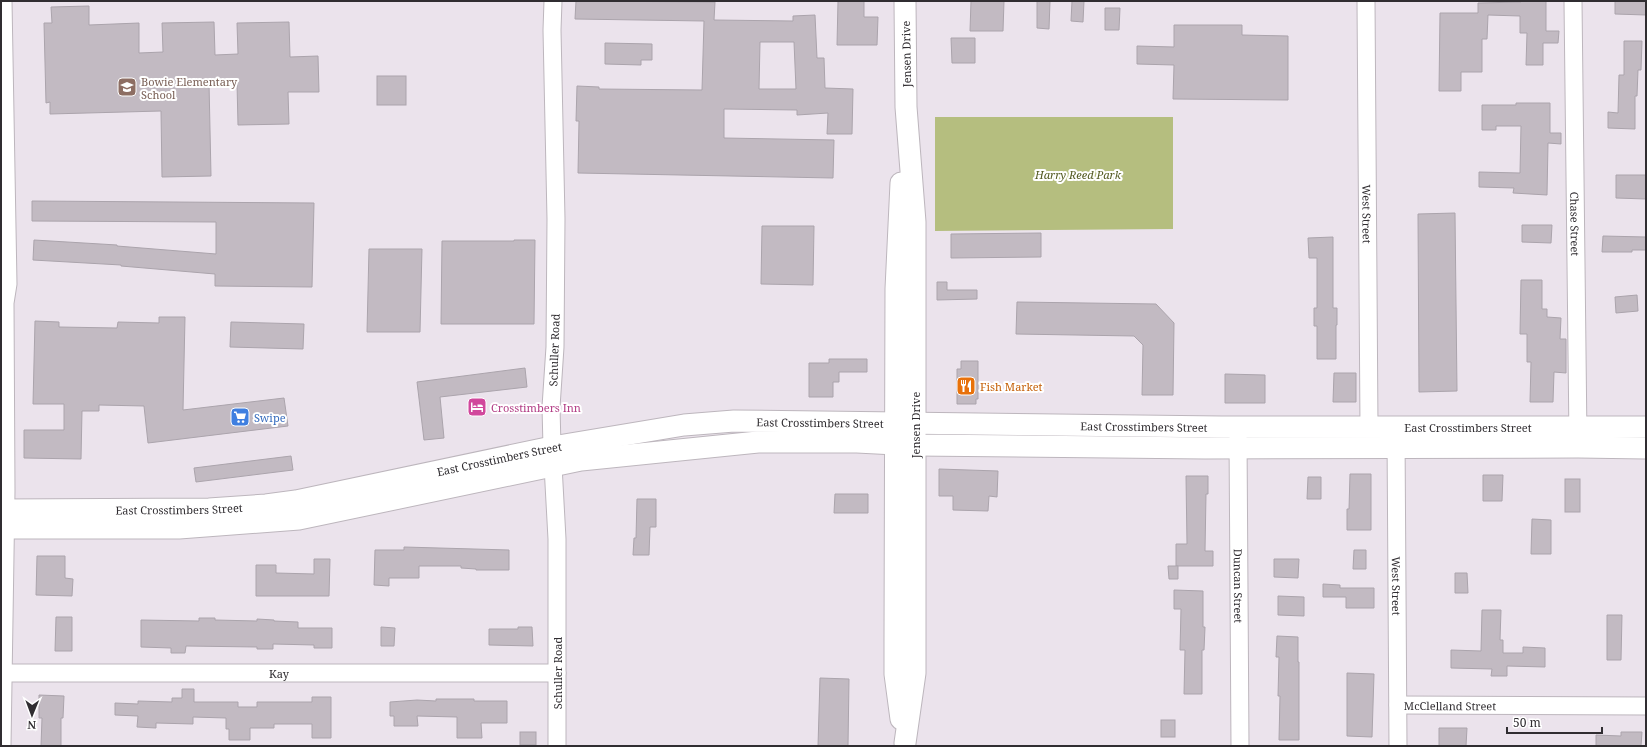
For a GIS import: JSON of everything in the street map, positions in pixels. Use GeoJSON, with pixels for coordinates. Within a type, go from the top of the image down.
{"type":"FeatureCollection","features":[{"type":"Feature","properties":{"kind":"main road","name":"Jensen Drive"},"geometry":{"type":"LineString","coordinates":[[905,1],[906,107],[915,222],[905,434],[905,642],[895,674],[905,744]]}},
{"type":"Feature","properties":{"kind":"main road","name":"East Crosstimbers Street"},"geometry":{"type":"LineString","coordinates":[[3,519],[178,518],[209,508],[266,505],[372,494],[553,457],[690,425],[734,422],[1127,447],[1238,448],[1396,447],[1578,437],[1646,427]]}},
{"type":"Feature","properties":{"kind":"main road"},"geometry":{"type":"LineString","coordinates":[[688,448],[690,425]]}},
{"type":"Feature","properties":{"kind":"main road","name":"East Crosstimbers Street"},"geometry":{"type":"LineString","coordinates":[[553,457],[581,460],[758,442],[857,442],[905,434],[1127,426],[1396,426],[1578,437],[1646,448]]}},
{"type":"Feature","properties":{"kind":"main road"},"geometry":{"type":"LineString","coordinates":[[1127,426],[1127,447]]}},
{"type":"Feature","properties":{"kind":"street"},"geometry":{"type":"LineString","coordinates":[[2,746],[3,303],[8,284],[3,98],[3,1]]}},
{"type":"Feature","properties":{"kind":"street","name":"Schuller Road"},"geometry":{"type":"LineString","coordinates":[[553,1],[552,37],[556,219],[555,347],[551,406],[557,539],[557,746]]}},
{"type":"Feature","properties":{"kind":"street","name":"West Street"},"geometry":{"type":"LineString","coordinates":[[1366,1],[1369,426]]}},
{"type":"Feature","properties":{"kind":"street","name":"Chase Street"},"geometry":{"type":"LineString","coordinates":[[1573,1],[1578,437]]}},
{"type":"Feature","properties":{"kind":"street","name":"Duncan Street"},"geometry":{"type":"LineString","coordinates":[[1238,426],[1240,746]]}},
{"type":"Feature","properties":{"kind":"street","name":"West Street"},"geometry":{"type":"LineString","coordinates":[[1396,426],[1398,746]]}},
{"type":"Feature","properties":{"kind":"street","name":"Kay"},"geometry":{"type":"LineString","coordinates":[[2,673],[557,673]]}},
{"type":"Feature","properties":{"kind":"street","name":"McClelland Street"},"geometry":{"type":"LineString","coordinates":[[1398,705],[1646,706]]}},
{"type":"Feature","properties":{"kind":"green space","name":"Harry Reed Park"},"geometry":{"type":"Polygon","coordinates":[[[935,117],[1173,117],[1173,229],[935,231],[935,117]]]}},
{"type":"Feature","properties":{"kind":"building"},"geometry":{"type":"Polygon","coordinates":[[[576,1],[715,2],[714,20],[793,21],[793,16],[815,15],[817,58],[824,58],[825,88],[853,89],[852,134],[827,134],[828,113],[797,115],[797,110],[724,109],[724,138],[834,140],[833,178],[578,173],[579,121],[576,121],[577,86],[599,87],[599,89],[702,90],[704,21],[575,19],[576,1]],[[760,42],[759,89],[796,89],[794,42],[760,42]]]}},
{"type":"Feature","properties":{"kind":"building"},"geometry":{"type":"Polygon","coordinates":[[[838,1],[864,1],[864,17],[878,17],[877,45],[837,45],[838,1]]]}},
{"type":"Feature","properties":{"kind":"building"},"geometry":{"type":"Polygon","coordinates":[[[971,1],[1004,1],[1003,31],[970,31],[971,1]]]}},
{"type":"Feature","properties":{"kind":"building"},"geometry":{"type":"Polygon","coordinates":[[[1037,1],[1050,1],[1049,29],[1037,28],[1037,1]]]}},
{"type":"Feature","properties":{"kind":"building"},"geometry":{"type":"Polygon","coordinates":[[[1072,1],[1084,1],[1083,22],[1071,21],[1072,1]]]}},
{"type":"Feature","properties":{"kind":"building"},"geometry":{"type":"Polygon","coordinates":[[[1546,1],[1546,31],[1559,31],[1558,43],[1543,43],[1543,65],[1526,65],[1527,33],[1520,33],[1520,16],[1488,15],[1487,39],[1482,39],[1482,72],[1461,72],[1461,91],[1439,91],[1440,13],[1478,13],[1478,3],[1546,1]]]}},
{"type":"Feature","properties":{"kind":"building"},"geometry":{"type":"Polygon","coordinates":[[[1615,1],[1646,1],[1646,15],[1615,14],[1615,1]]]}},
{"type":"Feature","properties":{"kind":"building","name":"Bowie Elementary School"},"geometry":{"type":"Polygon","coordinates":[[[89,6],[89,25],[139,23],[139,53],[163,52],[162,23],[214,22],[215,55],[238,54],[237,23],[289,22],[290,57],[318,56],[319,92],[288,92],[289,124],[238,125],[237,83],[209,83],[211,176],[162,177],[161,111],[50,114],[50,102],[46,103],[44,23],[52,23],[51,7],[89,6]]]}},
{"type":"Feature","properties":{"kind":"building"},"geometry":{"type":"Polygon","coordinates":[[[1105,8],[1120,8],[1119,30],[1105,30],[1105,8]]]}},
{"type":"Feature","properties":{"kind":"building"},"geometry":{"type":"Polygon","coordinates":[[[1174,25],[1242,25],[1242,35],[1288,36],[1288,100],[1173,99],[1174,65],[1137,64],[1137,46],[1174,47],[1174,25]]]}},
{"type":"Feature","properties":{"kind":"building"},"geometry":{"type":"Polygon","coordinates":[[[951,38],[975,38],[975,63],[952,63],[951,38]]]}},
{"type":"Feature","properties":{"kind":"building"},"geometry":{"type":"Polygon","coordinates":[[[1624,41],[1642,41],[1641,70],[1638,70],[1637,96],[1635,96],[1635,129],[1608,128],[1608,112],[1618,113],[1619,75],[1624,75],[1624,41]]]}},
{"type":"Feature","properties":{"kind":"building"},"geometry":{"type":"Polygon","coordinates":[[[605,43],[652,44],[652,60],[641,60],[641,65],[605,64],[605,43]]]}},
{"type":"Feature","properties":{"kind":"building"},"geometry":{"type":"Polygon","coordinates":[[[377,76],[406,76],[406,105],[377,105],[377,76]]]}},
{"type":"Feature","properties":{"kind":"building"},"geometry":{"type":"Polygon","coordinates":[[[1516,103],[1550,103],[1550,133],[1561,133],[1561,144],[1548,143],[1547,195],[1513,193],[1514,188],[1479,187],[1479,172],[1520,173],[1521,126],[1496,126],[1496,130],[1482,130],[1482,105],[1516,105],[1516,103]]]}},
{"type":"Feature","properties":{"kind":"building"},"geometry":{"type":"Polygon","coordinates":[[[1616,175],[1646,175],[1646,199],[1616,198],[1616,175]]]}},
{"type":"Feature","properties":{"kind":"building"},"geometry":{"type":"Polygon","coordinates":[[[32,201],[314,203],[312,287],[215,286],[215,274],[121,265],[33,260],[34,240],[117,245],[216,254],[216,222],[32,221],[32,201]]]}},
{"type":"Feature","properties":{"kind":"building"},"geometry":{"type":"Polygon","coordinates":[[[1455,213],[1457,391],[1419,392],[1418,214],[1455,213]]]}},
{"type":"Feature","properties":{"kind":"building"},"geometry":{"type":"Polygon","coordinates":[[[1522,225],[1552,225],[1551,243],[1522,242],[1522,225]]]}},
{"type":"Feature","properties":{"kind":"building"},"geometry":{"type":"Polygon","coordinates":[[[762,226],[814,226],[813,285],[761,284],[762,226]]]}},
{"type":"Feature","properties":{"kind":"building"},"geometry":{"type":"Polygon","coordinates":[[[1041,233],[1041,257],[951,258],[951,234],[1041,233]]]}},
{"type":"Feature","properties":{"kind":"building"},"geometry":{"type":"Polygon","coordinates":[[[1603,236],[1646,237],[1646,250],[1632,250],[1632,252],[1602,252],[1603,236]]]}},
{"type":"Feature","properties":{"kind":"building"},"geometry":{"type":"Polygon","coordinates":[[[1333,237],[1333,308],[1337,308],[1336,359],[1317,359],[1317,326],[1314,326],[1314,308],[1317,308],[1317,258],[1309,258],[1308,238],[1333,237]]]}},
{"type":"Feature","properties":{"kind":"building"},"geometry":{"type":"Polygon","coordinates":[[[535,240],[534,324],[441,324],[442,241],[535,240]]]}},
{"type":"Feature","properties":{"kind":"building"},"geometry":{"type":"Polygon","coordinates":[[[369,249],[422,249],[420,332],[367,332],[369,249]]]}},
{"type":"Feature","properties":{"kind":"building"},"geometry":{"type":"Polygon","coordinates":[[[1521,280],[1542,280],[1542,309],[1547,309],[1547,317],[1561,318],[1560,339],[1566,339],[1566,373],[1554,372],[1553,402],[1530,402],[1531,362],[1527,362],[1527,334],[1520,334],[1521,280]]]}},
{"type":"Feature","properties":{"kind":"building"},"geometry":{"type":"Polygon","coordinates":[[[937,282],[947,282],[947,290],[977,290],[977,299],[937,300],[937,282]]]}},
{"type":"Feature","properties":{"kind":"building"},"geometry":{"type":"Polygon","coordinates":[[[1637,295],[1638,311],[1616,313],[1615,297],[1637,295]]]}},
{"type":"Feature","properties":{"kind":"building"},"geometry":{"type":"Polygon","coordinates":[[[1017,302],[1156,304],[1174,323],[1173,395],[1142,395],[1143,345],[1134,336],[1016,334],[1017,302]]]}},
{"type":"Feature","properties":{"kind":"building"},"geometry":{"type":"Polygon","coordinates":[[[159,317],[185,317],[183,410],[284,398],[288,426],[148,443],[144,406],[99,405],[99,411],[82,411],[81,459],[24,458],[24,430],[64,430],[64,404],[33,404],[35,321],[59,322],[59,327],[117,328],[118,322],[159,323],[159,317]]]}},
{"type":"Feature","properties":{"kind":"building"},"geometry":{"type":"Polygon","coordinates":[[[231,322],[304,324],[303,349],[230,347],[231,322]]]}},
{"type":"Feature","properties":{"kind":"building"},"geometry":{"type":"Polygon","coordinates":[[[829,359],[867,359],[867,372],[839,372],[839,382],[833,382],[833,397],[809,397],[809,363],[829,363],[829,359]]]}},
{"type":"Feature","properties":{"kind":"building","name":"Fish Market"},"geometry":{"type":"Polygon","coordinates":[[[961,361],[978,361],[978,399],[976,399],[976,404],[957,404],[957,369],[961,369],[961,361]]]}},
{"type":"Feature","properties":{"kind":"building"},"geometry":{"type":"Polygon","coordinates":[[[525,368],[527,387],[440,397],[444,438],[424,440],[417,382],[525,368]]]}},
{"type":"Feature","properties":{"kind":"building"},"geometry":{"type":"Polygon","coordinates":[[[1334,373],[1356,373],[1356,402],[1333,402],[1334,373]]]}},
{"type":"Feature","properties":{"kind":"building"},"geometry":{"type":"Polygon","coordinates":[[[1225,374],[1265,375],[1265,403],[1225,403],[1225,374]]]}},
{"type":"Feature","properties":{"kind":"building"},"geometry":{"type":"Polygon","coordinates":[[[291,456],[293,470],[196,482],[194,468],[291,456]]]}},
{"type":"Feature","properties":{"kind":"building"},"geometry":{"type":"Polygon","coordinates":[[[939,469],[998,471],[997,497],[989,496],[988,511],[953,510],[953,496],[939,496],[939,469]]]}},
{"type":"Feature","properties":{"kind":"building"},"geometry":{"type":"Polygon","coordinates":[[[1350,474],[1371,474],[1371,530],[1347,530],[1350,474]]]}},
{"type":"Feature","properties":{"kind":"building"},"geometry":{"type":"Polygon","coordinates":[[[1483,475],[1503,475],[1502,501],[1483,501],[1483,475]]]}},
{"type":"Feature","properties":{"kind":"building"},"geometry":{"type":"Polygon","coordinates":[[[1186,476],[1208,476],[1208,494],[1206,494],[1205,551],[1213,551],[1213,566],[1176,566],[1176,544],[1187,544],[1186,476]]]}},
{"type":"Feature","properties":{"kind":"building"},"geometry":{"type":"Polygon","coordinates":[[[1308,477],[1321,477],[1321,499],[1307,499],[1308,477]]]}},
{"type":"Feature","properties":{"kind":"building"},"geometry":{"type":"Polygon","coordinates":[[[1565,479],[1580,479],[1580,512],[1565,512],[1565,479]]]}},
{"type":"Feature","properties":{"kind":"building"},"geometry":{"type":"Polygon","coordinates":[[[835,494],[868,494],[868,513],[834,513],[835,494]]]}},
{"type":"Feature","properties":{"kind":"building"},"geometry":{"type":"Polygon","coordinates":[[[637,499],[656,499],[656,527],[650,527],[649,555],[633,555],[634,538],[636,538],[637,499]]]}},
{"type":"Feature","properties":{"kind":"building"},"geometry":{"type":"Polygon","coordinates":[[[1532,519],[1551,520],[1551,554],[1531,554],[1532,519]]]}},
{"type":"Feature","properties":{"kind":"building"},"geometry":{"type":"Polygon","coordinates":[[[404,547],[509,550],[509,570],[476,570],[461,568],[461,566],[419,566],[419,578],[389,578],[389,586],[374,585],[375,550],[404,550],[404,547]]]}},
{"type":"Feature","properties":{"kind":"building"},"geometry":{"type":"Polygon","coordinates":[[[1354,550],[1366,550],[1366,569],[1353,569],[1354,550]]]}},
{"type":"Feature","properties":{"kind":"building"},"geometry":{"type":"Polygon","coordinates":[[[37,556],[65,556],[65,578],[73,579],[72,596],[36,595],[37,556]]]}},
{"type":"Feature","properties":{"kind":"building"},"geometry":{"type":"Polygon","coordinates":[[[314,559],[330,559],[329,596],[256,596],[256,565],[276,565],[276,573],[314,574],[314,559]]]}},
{"type":"Feature","properties":{"kind":"building"},"geometry":{"type":"Polygon","coordinates":[[[1274,559],[1299,559],[1298,578],[1274,577],[1274,559]]]}},
{"type":"Feature","properties":{"kind":"building"},"geometry":{"type":"Polygon","coordinates":[[[1168,566],[1178,566],[1178,579],[1169,579],[1168,566]]]}},
{"type":"Feature","properties":{"kind":"building"},"geometry":{"type":"Polygon","coordinates":[[[1455,573],[1467,573],[1468,593],[1455,593],[1455,573]]]}},
{"type":"Feature","properties":{"kind":"building"},"geometry":{"type":"Polygon","coordinates":[[[1323,584],[1340,585],[1340,588],[1374,588],[1374,608],[1346,608],[1346,597],[1323,597],[1323,584]]]}},
{"type":"Feature","properties":{"kind":"building"},"geometry":{"type":"Polygon","coordinates":[[[1174,590],[1203,591],[1203,627],[1205,627],[1204,650],[1202,650],[1202,694],[1184,694],[1185,650],[1180,650],[1181,609],[1174,609],[1174,590]]]}},
{"type":"Feature","properties":{"kind":"building"},"geometry":{"type":"Polygon","coordinates":[[[1278,596],[1304,597],[1304,616],[1278,615],[1278,596]]]}},
{"type":"Feature","properties":{"kind":"building"},"geometry":{"type":"Polygon","coordinates":[[[1482,610],[1501,610],[1500,640],[1503,640],[1503,653],[1523,653],[1523,647],[1545,648],[1545,667],[1507,666],[1507,676],[1491,676],[1492,669],[1451,668],[1451,650],[1481,651],[1482,610]]]}},
{"type":"Feature","properties":{"kind":"building"},"geometry":{"type":"Polygon","coordinates":[[[1607,615],[1622,615],[1621,660],[1607,660],[1607,615]]]}},
{"type":"Feature","properties":{"kind":"building"},"geometry":{"type":"Polygon","coordinates":[[[56,617],[72,617],[72,651],[55,651],[56,617]]]}},
{"type":"Feature","properties":{"kind":"building"},"geometry":{"type":"Polygon","coordinates":[[[199,618],[215,618],[215,620],[274,620],[298,622],[298,628],[332,628],[332,648],[314,648],[314,645],[273,644],[273,649],[257,649],[257,647],[186,646],[185,653],[171,653],[171,648],[141,647],[141,620],[199,621],[199,618]]]}},
{"type":"Feature","properties":{"kind":"building"},"geometry":{"type":"Polygon","coordinates":[[[381,627],[395,628],[394,646],[381,646],[381,627]]]}},
{"type":"Feature","properties":{"kind":"building"},"geometry":{"type":"Polygon","coordinates":[[[518,627],[532,627],[533,646],[489,645],[489,629],[518,629],[518,627]]]}},
{"type":"Feature","properties":{"kind":"building"},"geometry":{"type":"Polygon","coordinates":[[[1277,636],[1298,637],[1299,740],[1279,740],[1280,696],[1278,696],[1279,657],[1276,657],[1277,636]]]}},
{"type":"Feature","properties":{"kind":"building"},"geometry":{"type":"Polygon","coordinates":[[[1347,673],[1374,674],[1372,737],[1347,736],[1347,673]]]}},
{"type":"Feature","properties":{"kind":"building"},"geometry":{"type":"Polygon","coordinates":[[[820,678],[849,679],[848,746],[818,746],[820,678]]]}},
{"type":"Feature","properties":{"kind":"building"},"geometry":{"type":"Polygon","coordinates":[[[182,689],[194,689],[194,702],[238,702],[238,707],[257,707],[257,702],[312,702],[312,697],[331,697],[331,738],[312,738],[312,724],[274,724],[274,728],[250,728],[250,740],[229,740],[229,729],[226,729],[226,718],[193,717],[193,724],[156,723],[156,728],[137,727],[138,716],[115,715],[115,703],[138,704],[138,701],[172,702],[172,698],[182,698],[182,689]]]}},
{"type":"Feature","properties":{"kind":"building"},"geometry":{"type":"Polygon","coordinates":[[[39,695],[64,696],[63,718],[61,718],[61,746],[41,746],[42,718],[39,718],[39,695]]]}},
{"type":"Feature","properties":{"kind":"building"},"geometry":{"type":"Polygon","coordinates":[[[436,699],[507,701],[507,723],[481,723],[482,738],[457,738],[457,717],[417,716],[418,726],[394,726],[394,716],[390,716],[390,702],[417,700],[436,701],[436,699]]]}},
{"type":"Feature","properties":{"kind":"building"},"geometry":{"type":"Polygon","coordinates":[[[1161,720],[1175,720],[1175,737],[1161,737],[1161,720]]]}},
{"type":"Feature","properties":{"kind":"building"},"geometry":{"type":"Polygon","coordinates":[[[1439,728],[1467,728],[1466,746],[1439,746],[1439,728]]]}},
{"type":"Feature","properties":{"kind":"building"},"geometry":{"type":"Polygon","coordinates":[[[520,732],[536,732],[536,745],[520,745],[520,732]]]}},
{"type":"Feature","properties":{"kind":"building"},"geometry":{"type":"Polygon","coordinates":[[[1621,732],[1642,732],[1641,746],[1596,746],[1596,735],[1621,736],[1621,732]]]}},
{"type":"Feature","properties":{"kind":"place","name":"Bowie Elementary School"},"geometry":{"type":"Point","coordinates":[127,87]}},
{"type":"Feature","properties":{"kind":"place","name":"Fish Market"},"geometry":{"type":"Point","coordinates":[966,386]}},
{"type":"Feature","properties":{"kind":"place","name":"Crosstimbers Inn"},"geometry":{"type":"Point","coordinates":[477,407]}},
{"type":"Feature","properties":{"kind":"place","name":"Swipe"},"geometry":{"type":"Point","coordinates":[240,417]}}]}
